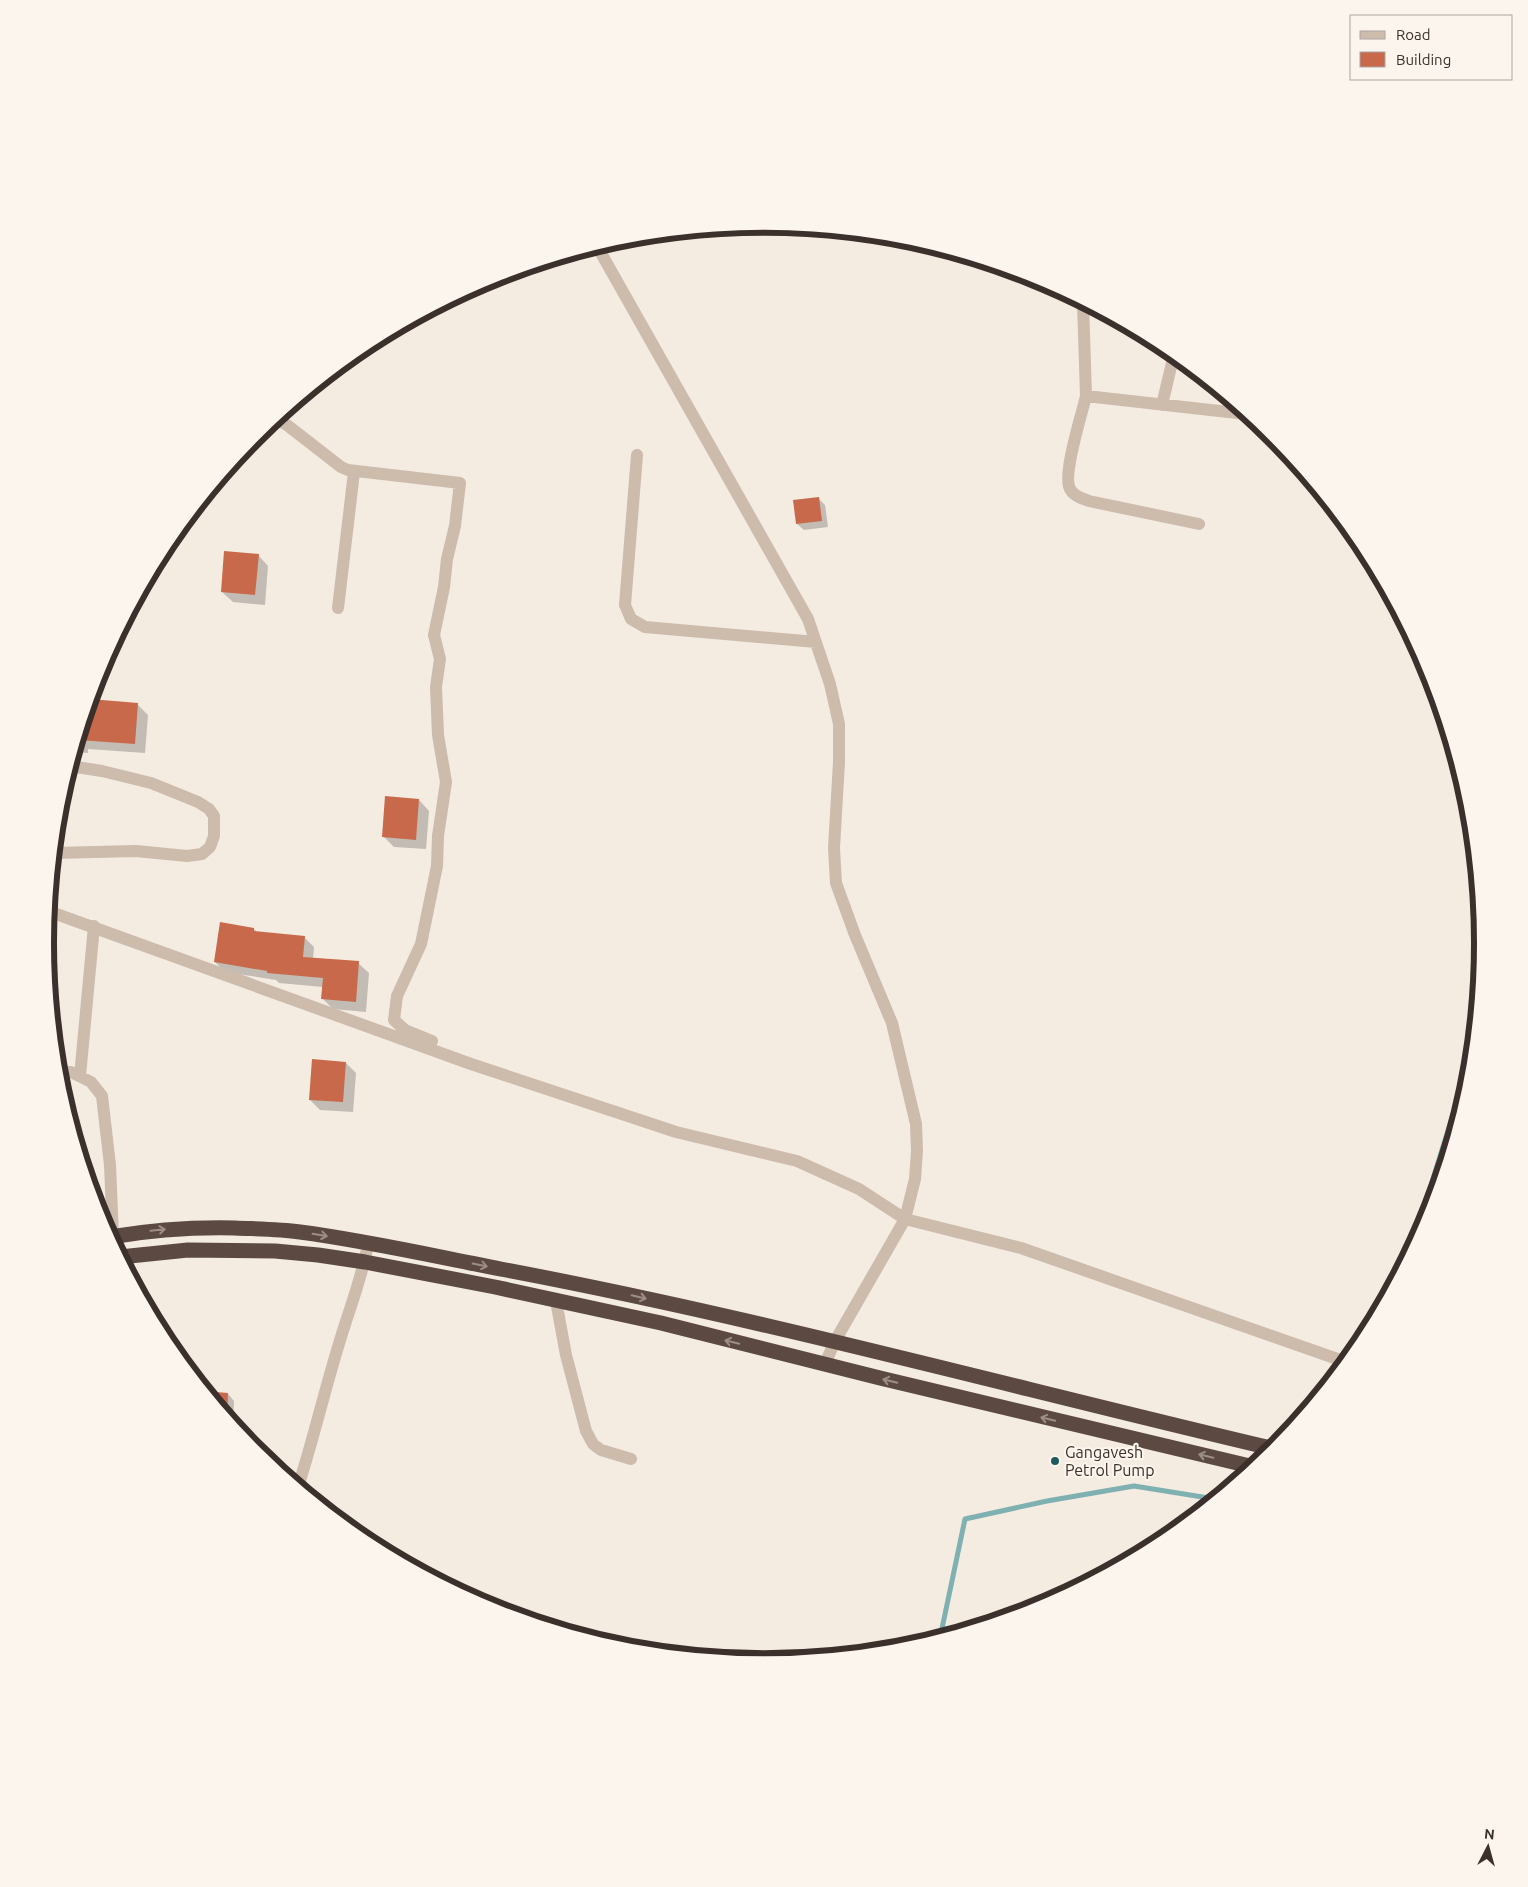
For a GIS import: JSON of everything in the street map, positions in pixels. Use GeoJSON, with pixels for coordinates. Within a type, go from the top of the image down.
{"type":"FeatureCollection","features":[{"type":"Feature","properties":{"kind":"highway"},"geometry":{"type":"LineString","coordinates":[[117,1236],[168,1229],[203,1227],[268,1229],[368,1244],[617,1292],[835,1341],[1265,1447]]}},
{"type":"Feature","properties":{"kind":"highway"},"geometry":{"type":"LineString","coordinates":[[126,1256],[188,1250],[275,1251],[365,1262],[661,1323],[1116,1436],[1245,1465]]}},
{"type":"Feature","properties":{"kind":"street"},"geometry":{"type":"LineString","coordinates":[[601,252],[808,619],[830,684],[839,724],[839,762],[834,848],[836,882],[855,935],[892,1023],[916,1124],[918,1151],[915,1180],[904,1219],[835,1341],[825,1364]]}},
{"type":"Feature","properties":{"kind":"street"},"geometry":{"type":"LineString","coordinates":[[1083,309],[1086,396],[1068,470],[1069,488],[1075,496],[1089,501],[1199,524]]}},
{"type":"Feature","properties":{"kind":"street"},"geometry":{"type":"LineString","coordinates":[[1162,405],[1172,362]]}},
{"type":"Feature","properties":{"kind":"street"},"geometry":{"type":"LineString","coordinates":[[1086,396],[1235,413]]}},
{"type":"Feature","properties":{"kind":"street"},"geometry":{"type":"LineString","coordinates":[[282,423],[341,466],[354,472],[460,486],[455,526],[447,559],[444,587],[434,635],[440,659],[436,687],[438,735],[446,782],[438,836],[437,866],[421,944],[397,996],[394,1020],[405,1030],[454,1051],[471,1064]]}},
{"type":"Feature","properties":{"kind":"street"},"geometry":{"type":"LineString","coordinates":[[637,455],[626,605],[631,619],[645,627],[816,642]]}},
{"type":"Feature","properties":{"kind":"street"},"geometry":{"type":"LineString","coordinates":[[338,608],[354,472]]}},
{"type":"Feature","properties":{"kind":"street"},"geometry":{"type":"LineString","coordinates":[[60,853],[136,851],[187,856],[202,854],[210,847],[214,836],[214,816],[209,808],[198,802],[151,783],[76,767]]}},
{"type":"Feature","properties":{"kind":"street"},"geometry":{"type":"LineString","coordinates":[[55,913],[471,1064],[676,1132],[797,1161],[859,1189],[904,1219],[1021,1248],[1339,1360]]}},
{"type":"Feature","properties":{"kind":"street"},"geometry":{"type":"LineString","coordinates":[[80,1076],[94,926]]}},
{"type":"Feature","properties":{"kind":"street"},"geometry":{"type":"LineString","coordinates":[[65,1072],[71,1072],[91,1082],[102,1096],[110,1165],[112,1223]]}},
{"type":"Feature","properties":{"kind":"street"},"geometry":{"type":"LineString","coordinates":[[300,1480],[365,1262],[368,1244]]}},
{"type":"Feature","properties":{"kind":"street"},"geometry":{"type":"LineString","coordinates":[[556,1300],[566,1355],[586,1431],[593,1444],[602,1450],[631,1459]]}},
{"type":"Feature","properties":{"kind":"building"},"geometry":{"type":"Polygon","coordinates":[[[819,497],[822,521],[796,524],[793,500],[819,497]]]}},
{"type":"Feature","properties":{"kind":"building"},"geometry":{"type":"Polygon","coordinates":[[[224,551],[259,554],[255,595],[221,592],[224,551]]]}},
{"type":"Feature","properties":{"kind":"building"},"geometry":{"type":"Polygon","coordinates":[[[97,700],[138,703],[135,744],[84,740],[97,700]]]}},
{"type":"Feature","properties":{"kind":"building"},"geometry":{"type":"Polygon","coordinates":[[[385,796],[419,799],[416,840],[382,837],[385,796]]]}},
{"type":"Feature","properties":{"kind":"building"},"geometry":{"type":"Polygon","coordinates":[[[220,922],[254,928],[254,931],[305,936],[303,957],[359,961],[356,1002],[321,999],[323,978],[267,973],[267,971],[214,962],[220,922]]]}},
{"type":"Feature","properties":{"kind":"building"},"geometry":{"type":"Polygon","coordinates":[[[312,1059],[346,1062],[343,1102],[309,1100],[312,1059]]]}},
{"type":"Feature","properties":{"kind":"building"},"geometry":{"type":"Polygon","coordinates":[[[216,1392],[228,1393],[227,1409],[216,1394],[216,1392]]]}},
{"type":"Feature","properties":{"kind":"waterway"},"geometry":{"type":"LineString","coordinates":[[1428,1194],[1454,1113]]}},
{"type":"Feature","properties":{"kind":"waterway"},"geometry":{"type":"LineString","coordinates":[[941,1631],[965,1519],[1047,1501],[1134,1486],[1207,1498]]}},
{"type":"Feature","properties":{"kind":"place","name":"Gangavesh Petrol Pump"},"geometry":{"type":"Point","coordinates":[1055,1461]}}]}
